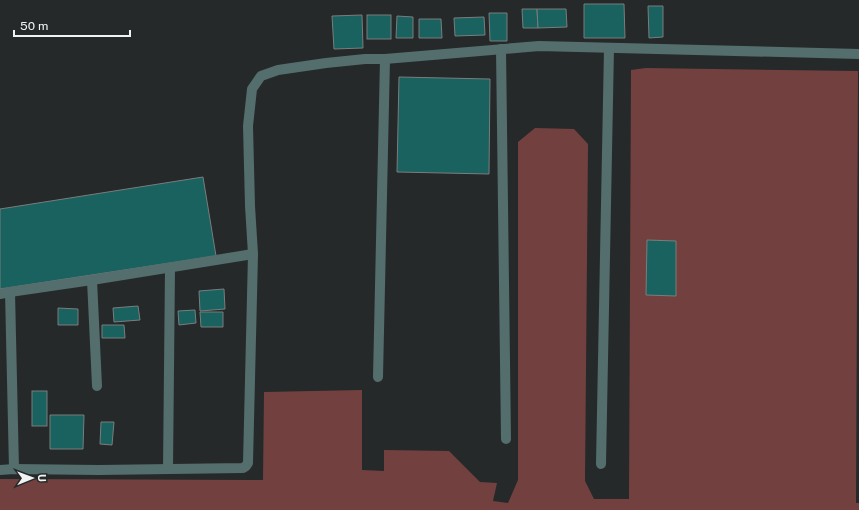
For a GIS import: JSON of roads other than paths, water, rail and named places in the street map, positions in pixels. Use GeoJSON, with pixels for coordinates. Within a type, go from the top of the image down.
{"type":"FeatureCollection","features":[{"type":"Feature","properties":{"kind":"street"},"geometry":{"type":"LineString","coordinates":[[0,470],[243,468],[248,463],[253,254],[248,126],[252,89],[261,76],[278,70],[326,63],[539,46],[859,54]]}},
{"type":"Feature","properties":{"kind":"street"},"geometry":{"type":"LineString","coordinates":[[601,464],[609,48]]}},
{"type":"Feature","properties":{"kind":"street"},"geometry":{"type":"LineString","coordinates":[[501,49],[506,439]]}},
{"type":"Feature","properties":{"kind":"street"},"geometry":{"type":"LineString","coordinates":[[378,377],[385,59]]}},
{"type":"Feature","properties":{"kind":"street"},"geometry":{"type":"LineString","coordinates":[[0,294],[253,254]]}},
{"type":"Feature","properties":{"kind":"street"},"geometry":{"type":"LineString","coordinates":[[168,469],[170,268]]}},
{"type":"Feature","properties":{"kind":"street"},"geometry":{"type":"LineString","coordinates":[[92,280],[97,386]]}},
{"type":"Feature","properties":{"kind":"street"},"geometry":{"type":"LineString","coordinates":[[10,292],[14,469]]}}]}
